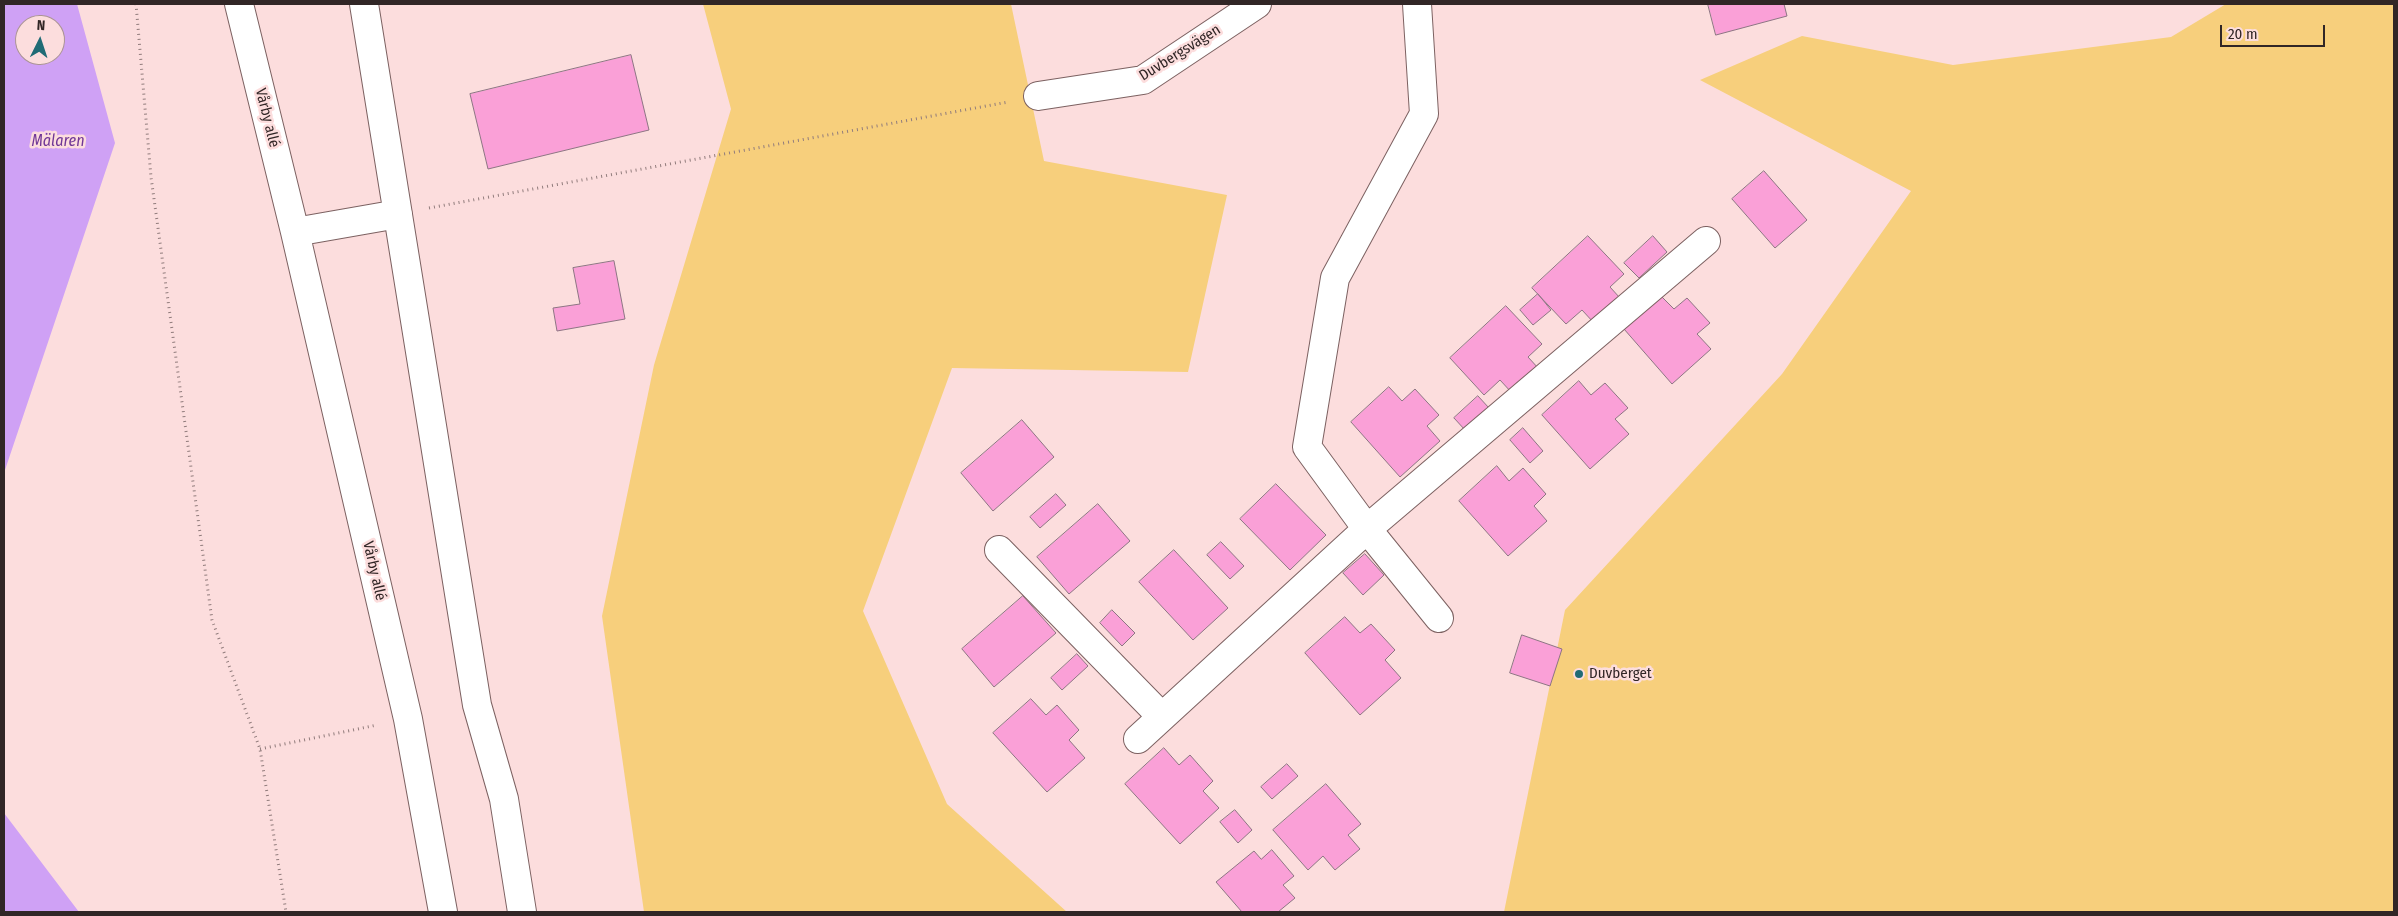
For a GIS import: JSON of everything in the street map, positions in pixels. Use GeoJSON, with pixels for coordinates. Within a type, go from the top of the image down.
{"type":"FeatureCollection","features":[{"type":"Feature","properties":{"kind":"street","name":"Vårby allé"},"geometry":{"type":"LineString","coordinates":[[238,4],[295,232],[408,719],[443,912]]}},
{"type":"Feature","properties":{"kind":"street"},"geometry":{"type":"LineString","coordinates":[[364,4],[477,705],[504,799],[522,912]]}},
{"type":"Feature","properties":{"kind":"street","name":"Duvbergsvägen"},"geometry":{"type":"LineString","coordinates":[[1038,96],[1143,80],[1256,4]]}},
{"type":"Feature","properties":{"kind":"street"},"geometry":{"type":"LineString","coordinates":[[1417,4],[1424,114],[1335,278],[1307,447],[1367,529],[1439,618]]}},
{"type":"Feature","properties":{"kind":"street"},"geometry":{"type":"LineString","coordinates":[[295,232],[398,214]]}},
{"type":"Feature","properties":{"kind":"street"},"geometry":{"type":"LineString","coordinates":[[1138,739],[1367,529],[1706,241]]}},
{"type":"Feature","properties":{"kind":"street"},"geometry":{"type":"LineString","coordinates":[[999,550],[1162,717]]}},
{"type":"Feature","properties":{"kind":"path"},"geometry":{"type":"LineString","coordinates":[[136,4],[151,177],[212,620],[260,749],[286,912]]}},
{"type":"Feature","properties":{"kind":"path"},"geometry":{"type":"LineString","coordinates":[[398,214],[1038,96]]}},
{"type":"Feature","properties":{"kind":"path"},"geometry":{"type":"LineString","coordinates":[[260,749],[408,719]]}},
{"type":"Feature","properties":{"kind":"shaded area"},"geometry":{"type":"Polygon","coordinates":[[[703,4],[1011,4],[1044,161],[1227,195],[1188,372],[952,368],[863,611],[947,804],[1067,912],[644,912],[602,616],[654,365],[731,109],[703,4]]]}},
{"type":"Feature","properties":{"kind":"shaded area"},"geometry":{"type":"Polygon","coordinates":[[[2226,4],[2394,4],[2394,912],[1504,912],[1565,610],[1782,374],[1911,191],[1700,80],[1802,36],[1953,65],[2171,37],[2226,4]]]}},
{"type":"Feature","properties":{"kind":"water","name":"Mälaren"},"geometry":{"type":"Polygon","coordinates":[[[4,4],[77,4],[115,143],[5,470],[4,485],[4,4]]]}},
{"type":"Feature","properties":{"kind":"water"},"geometry":{"type":"Polygon","coordinates":[[[4,813],[79,912],[4,912],[4,813]]]}},
{"type":"Feature","properties":{"kind":"building"},"geometry":{"type":"Polygon","coordinates":[[[1708,4],[1784,4],[1787,16],[1716,35],[1708,4]]]}},
{"type":"Feature","properties":{"kind":"building"},"geometry":{"type":"Polygon","coordinates":[[[631,55],[649,130],[488,169],[470,94],[631,55]]]}},
{"type":"Feature","properties":{"kind":"building"},"geometry":{"type":"Polygon","coordinates":[[[1764,171],[1807,220],[1775,248],[1732,199],[1764,171]]]}},
{"type":"Feature","properties":{"kind":"building"},"geometry":{"type":"Polygon","coordinates":[[[1588,236],[1624,274],[1610,287],[1620,298],[1594,323],[1582,310],[1566,324],[1532,288],[1588,236]]]}},
{"type":"Feature","properties":{"kind":"building"},"geometry":{"type":"Polygon","coordinates":[[[1653,236],[1667,252],[1639,278],[1624,263],[1653,236]]]}},
{"type":"Feature","properties":{"kind":"building"},"geometry":{"type":"Polygon","coordinates":[[[614,261],[625,319],[557,331],[553,308],[580,304],[573,268],[614,261]]]}},
{"type":"Feature","properties":{"kind":"building"},"geometry":{"type":"Polygon","coordinates":[[[1538,294],[1551,310],[1533,325],[1520,310],[1538,294]]]}},
{"type":"Feature","properties":{"kind":"building"},"geometry":{"type":"Polygon","coordinates":[[[1661,296],[1674,309],[1687,298],[1710,323],[1697,334],[1711,349],[1672,384],[1624,329],[1661,296]]]}},
{"type":"Feature","properties":{"kind":"building"},"geometry":{"type":"Polygon","coordinates":[[[1506,306],[1542,344],[1528,357],[1539,369],[1512,393],[1500,380],[1484,395],[1450,358],[1506,306]]]}},
{"type":"Feature","properties":{"kind":"building"},"geometry":{"type":"Polygon","coordinates":[[[1579,381],[1591,395],[1605,383],[1628,408],[1615,419],[1629,434],[1590,469],[1542,415],[1579,381]]]}},
{"type":"Feature","properties":{"kind":"building"},"geometry":{"type":"Polygon","coordinates":[[[1389,387],[1402,401],[1415,389],[1439,415],[1427,426],[1440,441],[1400,477],[1351,422],[1389,387]]]}},
{"type":"Feature","properties":{"kind":"building"},"geometry":{"type":"Polygon","coordinates":[[[1478,396],[1489,408],[1465,430],[1454,418],[1478,396]]]}},
{"type":"Feature","properties":{"kind":"building"},"geometry":{"type":"Polygon","coordinates":[[[1022,420],[1054,457],[993,511],[961,473],[1022,420]]]}},
{"type":"Feature","properties":{"kind":"building"},"geometry":{"type":"Polygon","coordinates":[[[1523,428],[1543,451],[1530,463],[1510,440],[1523,428]]]}},
{"type":"Feature","properties":{"kind":"building"},"geometry":{"type":"Polygon","coordinates":[[[1497,466],[1509,481],[1523,468],[1546,494],[1534,506],[1547,521],[1508,556],[1459,501],[1497,466]]]}},
{"type":"Feature","properties":{"kind":"building"},"geometry":{"type":"Polygon","coordinates":[[[1276,484],[1326,535],[1290,570],[1240,519],[1276,484]]]}},
{"type":"Feature","properties":{"kind":"building"},"geometry":{"type":"Polygon","coordinates":[[[1056,494],[1066,505],[1040,528],[1030,517],[1056,494]]]}},
{"type":"Feature","properties":{"kind":"building"},"geometry":{"type":"Polygon","coordinates":[[[1098,504],[1130,541],[1069,594],[1037,557],[1098,504]]]}},
{"type":"Feature","properties":{"kind":"building"},"geometry":{"type":"Polygon","coordinates":[[[1221,542],[1244,566],[1230,579],[1207,555],[1221,542]]]}},
{"type":"Feature","properties":{"kind":"building"},"geometry":{"type":"Polygon","coordinates":[[[1174,550],[1228,608],[1193,640],[1139,582],[1174,550]]]}},
{"type":"Feature","properties":{"kind":"building"},"geometry":{"type":"Polygon","coordinates":[[[1365,554],[1384,575],[1363,595],[1343,573],[1365,554]]]}},
{"type":"Feature","properties":{"kind":"building"},"geometry":{"type":"Polygon","coordinates":[[[1023,596],[1056,633],[994,687],[962,649],[1023,596]]]}},
{"type":"Feature","properties":{"kind":"building"},"geometry":{"type":"Polygon","coordinates":[[[1112,610],[1135,633],[1122,646],[1100,623],[1112,610]]]}},
{"type":"Feature","properties":{"kind":"building"},"geometry":{"type":"Polygon","coordinates":[[[1345,617],[1360,633],[1371,624],[1395,650],[1385,660],[1401,678],[1360,715],[1305,653],[1345,617]]]}},
{"type":"Feature","properties":{"kind":"building"},"geometry":{"type":"Polygon","coordinates":[[[1522,635],[1562,649],[1550,686],[1510,673],[1522,635]]]}},
{"type":"Feature","properties":{"kind":"building"},"geometry":{"type":"Polygon","coordinates":[[[1077,654],[1088,666],[1062,690],[1051,678],[1077,654]]]}},
{"type":"Feature","properties":{"kind":"building"},"geometry":{"type":"Polygon","coordinates":[[[1031,699],[1046,715],[1057,705],[1079,730],[1069,740],[1085,758],[1047,792],[993,733],[1031,699]]]}},
{"type":"Feature","properties":{"kind":"building"},"geometry":{"type":"Polygon","coordinates":[[[1164,748],[1179,765],[1190,755],[1213,781],[1203,791],[1219,808],[1180,844],[1125,784],[1164,748]]]}},
{"type":"Feature","properties":{"kind":"building"},"geometry":{"type":"Polygon","coordinates":[[[1287,764],[1298,776],[1272,799],[1261,787],[1287,764]]]}},
{"type":"Feature","properties":{"kind":"building"},"geometry":{"type":"Polygon","coordinates":[[[1326,784],[1361,824],[1348,835],[1360,849],[1335,870],[1323,856],[1308,870],[1273,830],[1326,784]]]}},
{"type":"Feature","properties":{"kind":"building"},"geometry":{"type":"Polygon","coordinates":[[[1235,810],[1252,830],[1238,843],[1220,822],[1235,810]]]}},
{"type":"Feature","properties":{"kind":"building"},"geometry":{"type":"Polygon","coordinates":[[[1272,850],[1294,876],[1283,885],[1295,898],[1278,912],[1242,912],[1216,882],[1254,851],[1261,859],[1272,850]]]}},
{"type":"Feature","properties":{"kind":"place","name":"Duvberget"},"geometry":{"type":"Point","coordinates":[1579,674]}}]}
